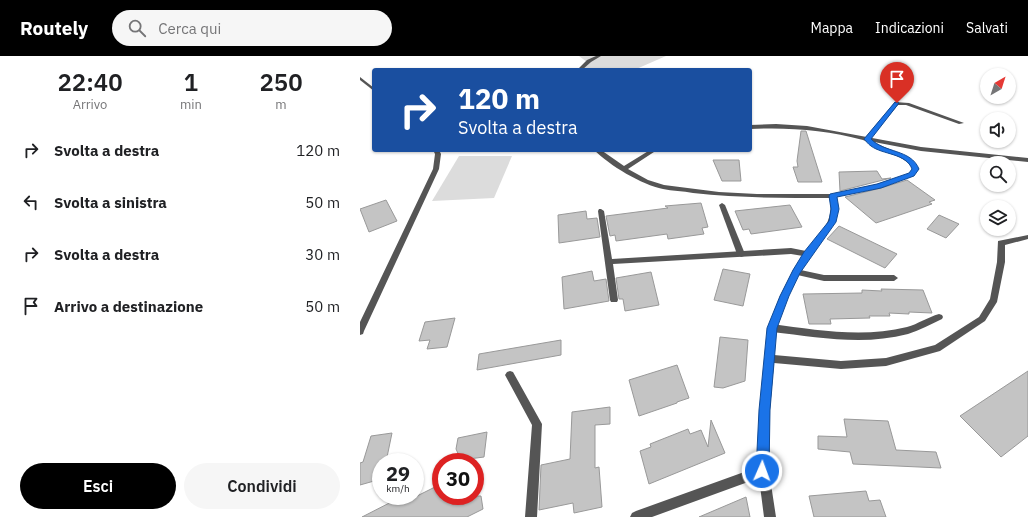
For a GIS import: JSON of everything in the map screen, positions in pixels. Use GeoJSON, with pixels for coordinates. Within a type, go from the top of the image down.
{"type":"FeatureCollection","features":[{"type":"Feature","properties":{"kind":"street"},"geometry":{"type":"LineString","coordinates":[[581,68],[589,61],[599,56]]}},
{"type":"Feature","properties":{"kind":"street"},"geometry":{"type":"LineString","coordinates":[[360,78],[372,88]]}},
{"type":"Feature","properties":{"kind":"street"},"geometry":{"type":"LineString","coordinates":[[867,139],[897,103],[907,104],[961,123]]}},
{"type":"Feature","properties":{"kind":"street"},"geometry":{"type":"LineString","coordinates":[[752,127],[776,126],[807,128],[921,149],[1028,160]]}},
{"type":"Feature","properties":{"kind":"street"},"geometry":{"type":"LineString","coordinates":[[600,152],[624,169],[646,181],[663,187],[719,194],[757,196],[833,196],[879,186],[911,175],[916,169],[913,163],[905,158],[873,145],[867,139]]}},
{"type":"Feature","properties":{"kind":"street"},"geometry":{"type":"LineString","coordinates":[[360,331],[436,169],[437,152]]}},
{"type":"Feature","properties":{"kind":"street"},"geometry":{"type":"LineString","coordinates":[[624,169],[651,152]]}},
{"type":"Feature","properties":{"kind":"street"},"geometry":{"type":"LineString","coordinates":[[770,517],[762,471],[764,410],[772,328],[784,296],[796,272],[832,222],[835,209],[833,196]]}},
{"type":"Feature","properties":{"kind":"street"},"geometry":{"type":"LineString","coordinates":[[722,206],[741,254]]}},
{"type":"Feature","properties":{"kind":"street"},"geometry":{"type":"LineString","coordinates":[[601,211],[614,300]]}},
{"type":"Feature","properties":{"kind":"street"},"geometry":{"type":"LineString","coordinates":[[769,359],[841,365],[886,362],[937,348],[982,319],[994,300],[1000,262],[1001,243],[1028,237]]}},
{"type":"Feature","properties":{"kind":"street"},"geometry":{"type":"LineString","coordinates":[[608,262],[791,251],[808,254]]}},
{"type":"Feature","properties":{"kind":"street"},"geometry":{"type":"LineString","coordinates":[[796,272],[824,278],[894,278]]}},
{"type":"Feature","properties":{"kind":"street"},"geometry":{"type":"LineString","coordinates":[[772,328],[832,335],[874,335],[908,330],[939,317]]}},
{"type":"Feature","properties":{"kind":"street"},"geometry":{"type":"LineString","coordinates":[[510,375],[536,424],[531,517]]}},
{"type":"Feature","properties":{"kind":"street"},"geometry":{"type":"LineString","coordinates":[[636,517],[762,471]]}},
{"type":"Feature","properties":{"kind":"shaded area"},"geometry":{"type":"Polygon","coordinates":[[[579,56],[666,56],[639,68],[581,68],[587,62],[579,56]]]}},
{"type":"Feature","properties":{"kind":"shaded area"},"geometry":{"type":"Polygon","coordinates":[[[459,156],[512,156],[494,198],[432,201],[459,156]]]}},
{"type":"Feature","properties":{"kind":"building"},"geometry":{"type":"Polygon","coordinates":[[[801,131],[806,131],[822,182],[798,182],[793,167],[798,167],[797,161],[801,131]]]}},
{"type":"Feature","properties":{"kind":"building"},"geometry":{"type":"Polygon","coordinates":[[[713,160],[739,160],[741,181],[722,181],[713,160]]]}},
{"type":"Feature","properties":{"kind":"building"},"geometry":{"type":"Polygon","coordinates":[[[877,171],[882,179],[891,178],[840,191],[839,172],[877,171]]]}},
{"type":"Feature","properties":{"kind":"building"},"geometry":{"type":"Polygon","coordinates":[[[907,180],[935,200],[929,202],[932,204],[876,223],[845,197],[881,188],[907,180]]]}},
{"type":"Feature","properties":{"kind":"building"},"geometry":{"type":"Polygon","coordinates":[[[386,200],[397,221],[369,232],[360,209],[386,200]]]}},
{"type":"Feature","properties":{"kind":"building"},"geometry":{"type":"Polygon","coordinates":[[[701,203],[708,227],[702,228],[704,234],[668,239],[667,234],[616,241],[615,235],[610,236],[606,216],[668,208],[665,206],[701,203]]]}},
{"type":"Feature","properties":{"kind":"building"},"geometry":{"type":"Polygon","coordinates":[[[790,205],[802,227],[751,234],[749,229],[743,230],[735,211],[790,205]]]}},
{"type":"Feature","properties":{"kind":"building"},"geometry":{"type":"Polygon","coordinates":[[[586,211],[587,219],[597,218],[600,237],[559,243],[558,215],[586,211]]]}},
{"type":"Feature","properties":{"kind":"building"},"geometry":{"type":"Polygon","coordinates":[[[939,215],[959,224],[946,238],[927,229],[939,215]]]}},
{"type":"Feature","properties":{"kind":"building"},"geometry":{"type":"Polygon","coordinates":[[[839,226],[897,254],[885,268],[827,239],[839,226]]]}},
{"type":"Feature","properties":{"kind":"building"},"geometry":{"type":"Polygon","coordinates":[[[723,269],[750,274],[743,306],[714,300],[723,269]]]}},
{"type":"Feature","properties":{"kind":"building"},"geometry":{"type":"Polygon","coordinates":[[[592,271],[594,281],[606,279],[609,301],[564,309],[562,277],[592,271]]]}},
{"type":"Feature","properties":{"kind":"building"},"geometry":{"type":"Polygon","coordinates":[[[651,272],[659,305],[625,311],[623,299],[619,299],[616,278],[651,272]]]}},
{"type":"Feature","properties":{"kind":"building"},"geometry":{"type":"Polygon","coordinates":[[[881,289],[923,290],[932,313],[889,313],[890,316],[830,319],[831,324],[809,324],[803,294],[862,293],[862,290],[882,291],[881,289]]]}},
{"type":"Feature","properties":{"kind":"building"},"geometry":{"type":"Polygon","coordinates":[[[455,318],[447,347],[427,349],[430,340],[419,341],[425,322],[455,318]]]}},
{"type":"Feature","properties":{"kind":"building"},"geometry":{"type":"Polygon","coordinates":[[[720,337],[748,340],[745,381],[723,388],[714,387],[720,337]]]}},
{"type":"Feature","properties":{"kind":"building"},"geometry":{"type":"Polygon","coordinates":[[[561,340],[561,355],[477,370],[479,354],[561,340]]]}},
{"type":"Feature","properties":{"kind":"building"},"geometry":{"type":"Polygon","coordinates":[[[677,365],[689,398],[639,416],[629,380],[677,365]]]}},
{"type":"Feature","properties":{"kind":"building"},"geometry":{"type":"Polygon","coordinates":[[[1028,371],[1028,436],[1001,457],[960,416],[1028,371]]]}},
{"type":"Feature","properties":{"kind":"building"},"geometry":{"type":"Polygon","coordinates":[[[610,407],[610,424],[595,425],[595,468],[599,467],[602,507],[574,513],[573,503],[539,510],[541,465],[570,459],[572,412],[610,407]]]}},
{"type":"Feature","properties":{"kind":"building"},"geometry":{"type":"Polygon","coordinates":[[[844,419],[888,421],[896,450],[936,452],[941,468],[853,464],[850,452],[818,449],[818,436],[847,437],[844,419]]]}},
{"type":"Feature","properties":{"kind":"building"},"geometry":{"type":"Polygon","coordinates":[[[711,420],[725,453],[649,484],[640,451],[651,447],[650,444],[688,429],[690,434],[701,430],[708,447],[711,420]]]}},
{"type":"Feature","properties":{"kind":"building"},"geometry":{"type":"Polygon","coordinates":[[[487,432],[484,457],[484,453],[458,453],[456,449],[458,438],[487,432]]]}},
{"type":"Feature","properties":{"kind":"building"},"geometry":{"type":"Polygon","coordinates":[[[392,433],[388,453],[372,453],[372,482],[360,485],[360,463],[363,462],[371,436],[392,433]]]}},
{"type":"Feature","properties":{"kind":"building"},"geometry":{"type":"Polygon","coordinates":[[[432,488],[432,505],[482,505],[483,509],[467,517],[362,517],[385,505],[424,505],[424,492],[432,488]]]}},
{"type":"Feature","properties":{"kind":"building"},"geometry":{"type":"Polygon","coordinates":[[[866,491],[869,501],[880,500],[886,517],[814,517],[809,496],[866,491]]]}},
{"type":"Feature","properties":{"kind":"building"},"geometry":{"type":"Polygon","coordinates":[[[746,497],[750,517],[699,517],[746,497]]]}},
{"type":"Feature","properties":{"kind":"route"},"geometry":{"type":"LineString","coordinates":[[762,471],[764,410],[772,328],[784,296],[796,272],[832,222],[835,209],[833,196],[879,186],[911,175],[916,169],[913,163],[905,158],[873,145],[867,139],[897,103]]}}]}
